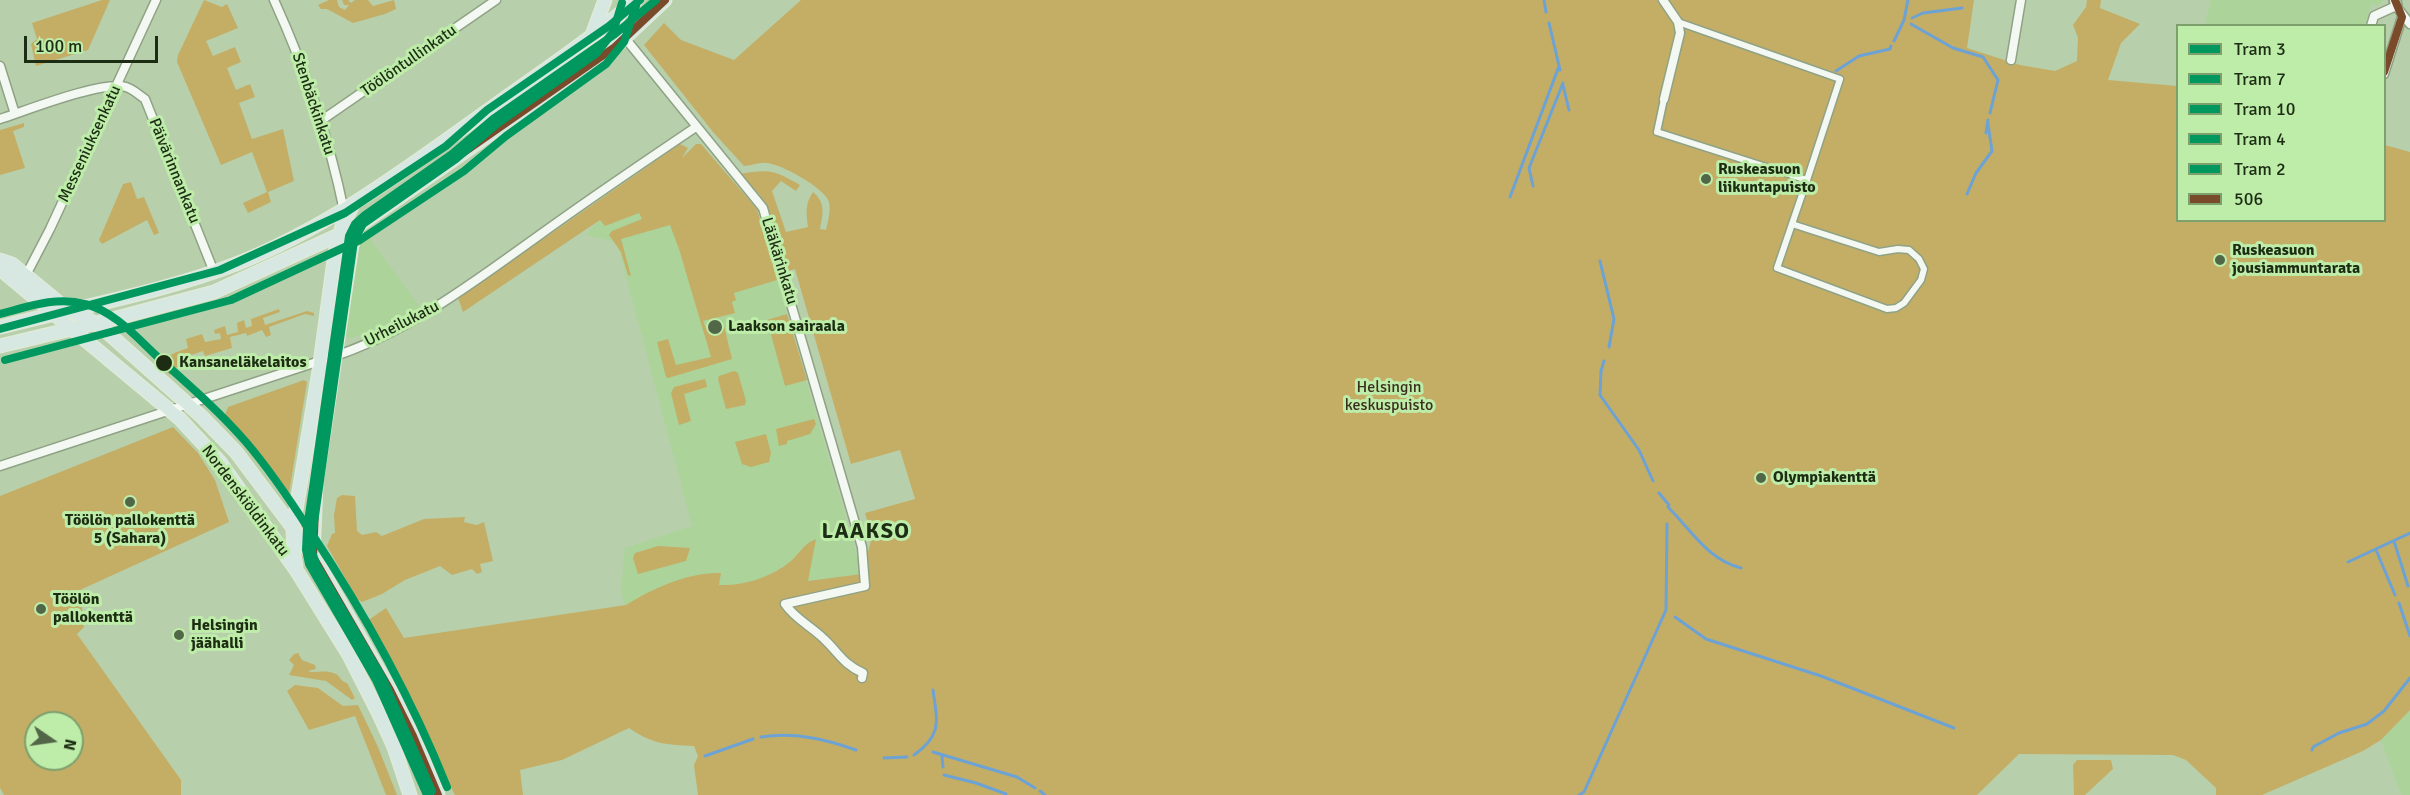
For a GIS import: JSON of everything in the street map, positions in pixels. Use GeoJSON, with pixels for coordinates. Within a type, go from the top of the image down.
{"type":"FeatureCollection","features":[{"type":"Feature","properties":{"kind":"main road"},"geometry":{"type":"LineString","coordinates":[[590,38],[601,16],[605,0]]}},
{"type":"Feature","properties":{"kind":"main road"},"geometry":{"type":"LineString","coordinates":[[584,68],[608,40],[623,0]]}},
{"type":"Feature","properties":{"kind":"main road"},"geometry":{"type":"LineString","coordinates":[[0,327],[214,272],[286,242],[348,208],[590,38],[636,0]]}},
{"type":"Feature","properties":{"kind":"main road"},"geometry":{"type":"LineString","coordinates":[[0,346],[214,292],[339,236],[358,226],[626,38],[665,0]]}},
{"type":"Feature","properties":{"kind":"main road"},"geometry":{"type":"LineString","coordinates":[[298,573],[294,555],[293,528],[339,236],[348,208]]}},
{"type":"Feature","properties":{"kind":"main road"},"geometry":{"type":"LineString","coordinates":[[313,557],[316,484],[352,245],[358,226]]}},
{"type":"Feature","properties":{"kind":"main road","name":"Nordenskiöldinkatu"},"geometry":{"type":"LineString","coordinates":[[0,260],[6,260],[53,314],[73,328],[169,410],[220,462],[298,573],[344,646],[394,747],[410,795]]}},
{"type":"Feature","properties":{"kind":"main road","name":"Nordenskiöldinkatu"},"geometry":{"type":"LineString","coordinates":[[0,269],[69,311],[96,323],[188,404],[236,452],[313,557],[390,690],[438,795]]}},
{"type":"Feature","properties":{"kind":"street","name":"Messeniuksenkatu"},"geometry":{"type":"LineString","coordinates":[[23,281],[156,0]]}},
{"type":"Feature","properties":{"kind":"street","name":"Stenbäckinkatu"},"geometry":{"type":"LineString","coordinates":[[274,0],[304,69],[348,208]]}},
{"type":"Feature","properties":{"kind":"street","name":"Töölöntullinkatu"},"geometry":{"type":"LineString","coordinates":[[322,120],[496,0]]}},
{"type":"Feature","properties":{"kind":"street"},"geometry":{"type":"LineString","coordinates":[[1663,0],[1678,22],[1680,33],[1665,87],[1657,132],[1807,180]]}},
{"type":"Feature","properties":{"kind":"street"},"geometry":{"type":"LineString","coordinates":[[2011,60],[2021,0]]}},
{"type":"Feature","properties":{"kind":"street"},"geometry":{"type":"LineString","coordinates":[[2372,24],[2374,16],[2396,3],[2402,17],[2410,24]]}},
{"type":"Feature","properties":{"kind":"street"},"geometry":{"type":"LineString","coordinates":[[2386,71],[2402,17]]}},
{"type":"Feature","properties":{"kind":"street"},"geometry":{"type":"LineString","coordinates":[[1678,22],[1840,79],[1777,268],[1887,309],[1896,308],[1904,303],[1921,280],[1923,263],[1909,250],[1879,252],[1792,224]]}},
{"type":"Feature","properties":{"kind":"street","name":"Lääkärinkatu"},"geometry":{"type":"LineString","coordinates":[[626,38],[763,208],[862,547],[865,586],[785,604],[792,615],[825,640],[848,666],[863,673],[862,678]]}},
{"type":"Feature","properties":{"kind":"street"},"geometry":{"type":"LineString","coordinates":[[0,66],[15,114]]}},
{"type":"Feature","properties":{"kind":"street"},"geometry":{"type":"LineString","coordinates":[[0,119],[95,89],[117,86]]}},
{"type":"Feature","properties":{"kind":"street","name":"Päivärinnankatu"},"geometry":{"type":"LineString","coordinates":[[117,86],[128,87],[145,99],[214,272]]}},
{"type":"Feature","properties":{"kind":"street","name":"Urheilukatu"},"geometry":{"type":"LineString","coordinates":[[0,466],[336,355],[388,334],[448,301],[694,123]]}},
{"type":"Feature","properties":{"kind":"shaded area"},"geometry":{"type":"Polygon","coordinates":[[[2211,0],[2384,0],[2379,5],[2371,4],[2365,24],[2205,24],[2211,0]]]}},
{"type":"Feature","properties":{"kind":"shaded area","name":"Laakson sairaala"},"geometry":{"type":"Polygon","coordinates":[[[657,178],[763,232],[862,574],[625,607],[621,590],[625,548],[692,526],[617,242],[586,235],[596,223],[657,178]]]}},
{"type":"Feature","properties":{"kind":"shaded area"},"geometry":{"type":"Polygon","coordinates":[[[368,236],[420,307],[401,318],[352,338],[345,336],[357,258],[361,243],[368,236]]]}},
{"type":"Feature","properties":{"kind":"shaded area"},"geometry":{"type":"Polygon","coordinates":[[[2410,710],[2410,795],[2401,795],[2381,740],[2410,710]]]}},
{"type":"Feature","properties":{"kind":"green space"},"geometry":{"type":"Polygon","coordinates":[[[102,0],[110,0],[88,50],[36,66],[31,44],[37,39],[32,23],[102,0]]]}},
{"type":"Feature","properties":{"kind":"green space"},"geometry":{"type":"Polygon","coordinates":[[[204,0],[222,7],[227,4],[238,28],[206,41],[213,56],[235,47],[241,62],[227,68],[236,90],[250,84],[255,97],[239,103],[252,139],[283,129],[294,181],[268,192],[271,202],[248,213],[243,203],[267,192],[252,152],[221,165],[177,62],[178,55],[204,0]]]}},
{"type":"Feature","properties":{"kind":"green space"},"geometry":{"type":"Polygon","coordinates":[[[329,0],[337,0],[339,7],[345,10],[349,5],[344,5],[342,0],[348,0],[351,3],[355,0],[368,0],[373,6],[394,0],[396,9],[353,23],[327,9],[321,9],[318,5],[329,0]]]}},
{"type":"Feature","properties":{"kind":"green space","name":"Helsingin keskuspuisto"},"geometry":{"type":"Polygon","coordinates":[[[801,0],[1974,0],[1967,48],[2020,65],[2055,71],[2077,61],[2078,38],[2073,25],[2086,7],[2087,0],[2101,0],[2100,8],[2140,24],[2121,43],[2108,80],[2176,86],[2176,222],[2386,222],[2386,145],[2410,152],[2410,710],[2381,740],[2363,751],[2262,795],[2216,795],[2216,788],[2186,760],[2173,755],[2019,754],[1977,795],[698,795],[694,765],[698,756],[694,746],[660,743],[629,728],[562,760],[520,770],[523,795],[455,795],[400,692],[367,621],[386,608],[404,638],[626,605],[659,587],[696,575],[721,573],[719,585],[738,584],[757,579],[783,567],[816,539],[808,581],[862,574],[872,537],[865,513],[915,499],[900,450],[851,464],[795,269],[785,272],[769,209],[759,194],[740,174],[771,172],[800,185],[796,191],[781,181],[772,191],[786,232],[808,227],[807,209],[813,192],[822,204],[820,229],[826,230],[830,209],[826,196],[802,178],[774,164],[744,166],[713,132],[644,45],[664,23],[681,40],[734,60],[801,0]]]}},
{"type":"Feature","properties":{"kind":"green space"},"geometry":{"type":"Polygon","coordinates":[[[24,123],[24,127],[13,131],[25,168],[0,175],[0,130],[24,123]]]}},
{"type":"Feature","properties":{"kind":"green space"},"geometry":{"type":"Polygon","coordinates":[[[680,144],[688,148],[682,158],[696,144],[701,144],[757,209],[777,280],[734,293],[736,300],[732,302],[735,313],[703,321],[706,328],[724,326],[732,359],[666,377],[657,342],[668,339],[676,365],[711,357],[670,225],[621,239],[631,276],[628,275],[621,252],[609,235],[612,231],[642,219],[639,213],[605,226],[600,220],[463,312],[458,298],[680,144]]]}},
{"type":"Feature","properties":{"kind":"green space"},"geometry":{"type":"Polygon","coordinates":[[[131,182],[137,199],[144,197],[159,233],[154,235],[147,220],[102,244],[99,240],[123,184],[131,182]]]}},
{"type":"Feature","properties":{"kind":"green space"},"geometry":{"type":"Polygon","coordinates":[[[279,309],[280,312],[263,318],[265,325],[307,311],[314,313],[314,316],[305,314],[269,327],[271,335],[266,337],[262,330],[247,336],[246,333],[230,337],[232,348],[205,356],[203,351],[188,356],[189,362],[177,367],[170,375],[161,367],[169,357],[188,348],[186,339],[202,334],[205,342],[221,339],[220,333],[215,334],[214,330],[225,326],[227,335],[238,332],[237,323],[244,320],[246,328],[252,326],[251,319],[279,309]]]}},
{"type":"Feature","properties":{"kind":"green space"},"geometry":{"type":"Polygon","coordinates":[[[787,314],[807,380],[785,386],[767,320],[787,314]]]}},
{"type":"Feature","properties":{"kind":"green space"},"geometry":{"type":"Polygon","coordinates":[[[734,371],[738,373],[746,401],[745,405],[726,409],[718,379],[719,376],[734,371]]]}},
{"type":"Feature","properties":{"kind":"green space"},"geometry":{"type":"Polygon","coordinates":[[[705,379],[707,387],[684,394],[691,421],[679,425],[671,393],[674,387],[705,379]]]}},
{"type":"Feature","properties":{"kind":"green space"},"geometry":{"type":"Polygon","coordinates":[[[304,380],[307,382],[288,500],[223,420],[228,407],[304,380]]]}},
{"type":"Feature","properties":{"kind":"green space"},"geometry":{"type":"Polygon","coordinates":[[[814,419],[816,424],[810,434],[779,446],[776,429],[814,419]]]}},
{"type":"Feature","properties":{"kind":"green space","name":"Töölön pallokenttä"},"geometry":{"type":"Polygon","coordinates":[[[173,427],[198,453],[215,480],[229,522],[80,590],[84,627],[77,634],[181,780],[181,795],[4,795],[0,788],[0,496],[173,427]]]}},
{"type":"Feature","properties":{"kind":"green space"},"geometry":{"type":"Polygon","coordinates":[[[766,434],[771,453],[769,462],[751,467],[742,464],[735,442],[766,434]]]}},
{"type":"Feature","properties":{"kind":"green space"},"geometry":{"type":"Polygon","coordinates":[[[342,495],[355,496],[357,531],[362,535],[376,532],[382,536],[424,519],[465,517],[464,522],[477,525],[484,522],[493,561],[480,564],[482,572],[477,574],[472,569],[452,575],[440,566],[405,580],[382,594],[362,602],[357,599],[327,546],[332,534],[335,533],[334,515],[337,498],[342,495]]]}},
{"type":"Feature","properties":{"kind":"green space"},"geometry":{"type":"Polygon","coordinates":[[[658,546],[690,548],[686,561],[638,574],[633,558],[635,553],[658,546]]]}},
{"type":"Feature","properties":{"kind":"green space"},"geometry":{"type":"Polygon","coordinates":[[[298,653],[302,660],[315,665],[316,669],[308,671],[336,674],[347,683],[355,698],[352,700],[326,681],[289,675],[294,665],[289,660],[298,653]]]}},
{"type":"Feature","properties":{"kind":"green space"},"geometry":{"type":"Polygon","coordinates":[[[295,685],[318,688],[343,706],[358,705],[397,795],[386,795],[355,716],[309,730],[287,691],[295,685]]]}},
{"type":"Feature","properties":{"kind":"green space"},"geometry":{"type":"Polygon","coordinates":[[[2077,760],[2111,760],[2113,769],[2085,795],[2074,795],[2073,765],[2077,760]]]}},
{"type":"Feature","properties":{"kind":"waterway"},"geometry":{"type":"LineString","coordinates":[[1544,0],[1546,12]]}},
{"type":"Feature","properties":{"kind":"waterway"},"geometry":{"type":"LineString","coordinates":[[1894,41],[1904,20],[1908,0]]}},
{"type":"Feature","properties":{"kind":"waterway"},"geometry":{"type":"LineString","coordinates":[[1912,18],[1923,13],[1962,8]]}},
{"type":"Feature","properties":{"kind":"waterway"},"geometry":{"type":"LineString","coordinates":[[1549,23],[1560,70]]}},
{"type":"Feature","properties":{"kind":"waterway"},"geometry":{"type":"LineString","coordinates":[[1911,24],[1953,48],[1983,57],[1998,80],[1990,113]]}},
{"type":"Feature","properties":{"kind":"waterway"},"geometry":{"type":"LineString","coordinates":[[1836,71],[1859,56],[1890,49],[1891,46]]}},
{"type":"Feature","properties":{"kind":"waterway"},"geometry":{"type":"LineString","coordinates":[[1510,197],[1559,66]]}},
{"type":"Feature","properties":{"kind":"waterway"},"geometry":{"type":"LineString","coordinates":[[1533,186],[1529,168],[1563,83]]}},
{"type":"Feature","properties":{"kind":"waterway"},"geometry":{"type":"LineString","coordinates":[[1563,85],[1569,110]]}},
{"type":"Feature","properties":{"kind":"waterway"},"geometry":{"type":"LineString","coordinates":[[1986,133],[1988,120]]}},
{"type":"Feature","properties":{"kind":"waterway"},"geometry":{"type":"LineString","coordinates":[[1967,194],[1976,173],[1992,151],[1988,124]]}},
{"type":"Feature","properties":{"kind":"waterway"},"geometry":{"type":"LineString","coordinates":[[1600,261],[1614,319],[1609,347]]}},
{"type":"Feature","properties":{"kind":"waterway"},"geometry":{"type":"LineString","coordinates":[[1604,361],[1601,371],[1600,395],[1639,450],[1653,481]]}},
{"type":"Feature","properties":{"kind":"waterway"},"geometry":{"type":"LineString","coordinates":[[1659,493],[1669,505],[1668,507],[1709,551],[1729,564],[1741,568]]}},
{"type":"Feature","properties":{"kind":"waterway"},"geometry":{"type":"LineString","coordinates":[[1579,795],[1584,792],[1666,610],[1667,524]]}},
{"type":"Feature","properties":{"kind":"waterway"},"geometry":{"type":"LineString","coordinates":[[2348,562],[2410,533]]}},
{"type":"Feature","properties":{"kind":"waterway"},"geometry":{"type":"LineString","coordinates":[[2394,541],[2408,586]]}},
{"type":"Feature","properties":{"kind":"waterway"},"geometry":{"type":"LineString","coordinates":[[2376,550],[2395,595]]}},
{"type":"Feature","properties":{"kind":"waterway"},"geometry":{"type":"LineString","coordinates":[[2399,603],[2410,636]]}},
{"type":"Feature","properties":{"kind":"waterway"},"geometry":{"type":"LineString","coordinates":[[1675,617],[1706,639],[1821,676],[1954,728]]}},
{"type":"Feature","properties":{"kind":"waterway"},"geometry":{"type":"LineString","coordinates":[[2312,750],[2313,747],[2339,733],[2367,724],[2384,711],[2410,678]]}},
{"type":"Feature","properties":{"kind":"waterway"},"geometry":{"type":"LineString","coordinates":[[914,755],[934,733],[936,719],[933,690]]}},
{"type":"Feature","properties":{"kind":"waterway"},"geometry":{"type":"LineString","coordinates":[[761,737],[786,735],[810,738],[856,750]]}},
{"type":"Feature","properties":{"kind":"waterway"},"geometry":{"type":"LineString","coordinates":[[705,756],[753,739]]}},
{"type":"Feature","properties":{"kind":"waterway"},"geometry":{"type":"LineString","coordinates":[[933,752],[1017,777],[1035,788]]}},
{"type":"Feature","properties":{"kind":"waterway"},"geometry":{"type":"LineString","coordinates":[[884,758],[907,757]]}},
{"type":"Feature","properties":{"kind":"waterway"},"geometry":{"type":"LineString","coordinates":[[942,757],[943,767]]}},
{"type":"Feature","properties":{"kind":"waterway"},"geometry":{"type":"LineString","coordinates":[[944,775],[1006,794]]}},
{"type":"Feature","properties":{"kind":"waterway"},"geometry":{"type":"LineString","coordinates":[[1040,791],[1045,795]]}},
{"type":"Feature","properties":{"kind":"tram line","name":"10"},"geometry":{"type":"LineString","coordinates":[[0,329],[220,270],[345,213],[446,146],[487,110],[609,26],[640,0]]}},
{"type":"Feature","properties":{"kind":"tram line","name":"3"},"geometry":{"type":"LineString","coordinates":[[427,795],[376,680],[309,564],[306,550],[307,529],[349,236],[355,224],[365,215],[452,154],[493,119],[615,34],[656,0]]}},
{"type":"Feature","properties":{"kind":"tram line","name":"7"},"geometry":{"type":"LineString","coordinates":[[432,791],[383,679],[317,566],[312,552],[312,537],[354,241],[363,224],[456,159],[497,124],[597,53],[613,32],[622,3]]}},
{"type":"Feature","properties":{"kind":"tram line","name":"4"},"geometry":{"type":"LineString","coordinates":[[5,360],[231,300],[360,240],[464,171],[506,136],[606,64],[624,42],[636,6]]}},
{"type":"Feature","properties":{"kind":"tram line","name":"2"},"geometry":{"type":"LineString","coordinates":[[0,314],[63,301],[96,308],[126,327],[236,431],[280,485],[349,593],[402,688],[447,787]]}},
{"type":"Feature","properties":{"kind":"transit line","name":"506"},"geometry":{"type":"LineString","coordinates":[[438,795],[390,690],[313,557],[316,484],[353,239],[358,226],[615,47],[665,0]]}},
{"type":"Feature","properties":{"kind":"transit line","name":"506"},"geometry":{"type":"LineString","coordinates":[[2386,66],[2402,17],[2395,0]]}},
{"type":"Feature","properties":{"kind":"place","name":"Ruskeasuon liikuntapuisto"},"geometry":{"type":"Point","coordinates":[1706,179]}},
{"type":"Feature","properties":{"kind":"place","name":"Ruskeasuon jousiammuntarata"},"geometry":{"type":"Point","coordinates":[2220,260]}},
{"type":"Feature","properties":{"kind":"place","name":"Laakson sairaala"},"geometry":{"type":"Point","coordinates":[715,327]}},
{"type":"Feature","properties":{"kind":"place","name":"Kansaneläkelaitos"},"geometry":{"type":"Point","coordinates":[164,363]}},
{"type":"Feature","properties":{"kind":"place","name":"Olympiakenttä"},"geometry":{"type":"Point","coordinates":[1761,478]}},
{"type":"Feature","properties":{"kind":"place","name":"Töölön pallokenttä 5 (Sahara)"},"geometry":{"type":"Point","coordinates":[130,502]}},
{"type":"Feature","properties":{"kind":"place","name":"Töölön pallokenttä"},"geometry":{"type":"Point","coordinates":[41,609]}},
{"type":"Feature","properties":{"kind":"place","name":"Helsingin jäähalli"},"geometry":{"type":"Point","coordinates":[179,635]}},
{"type":"Feature","properties":{"kind":"district","name":"LAAKSO"},"geometry":{"type":"Point","coordinates":[866,532]}}]}
